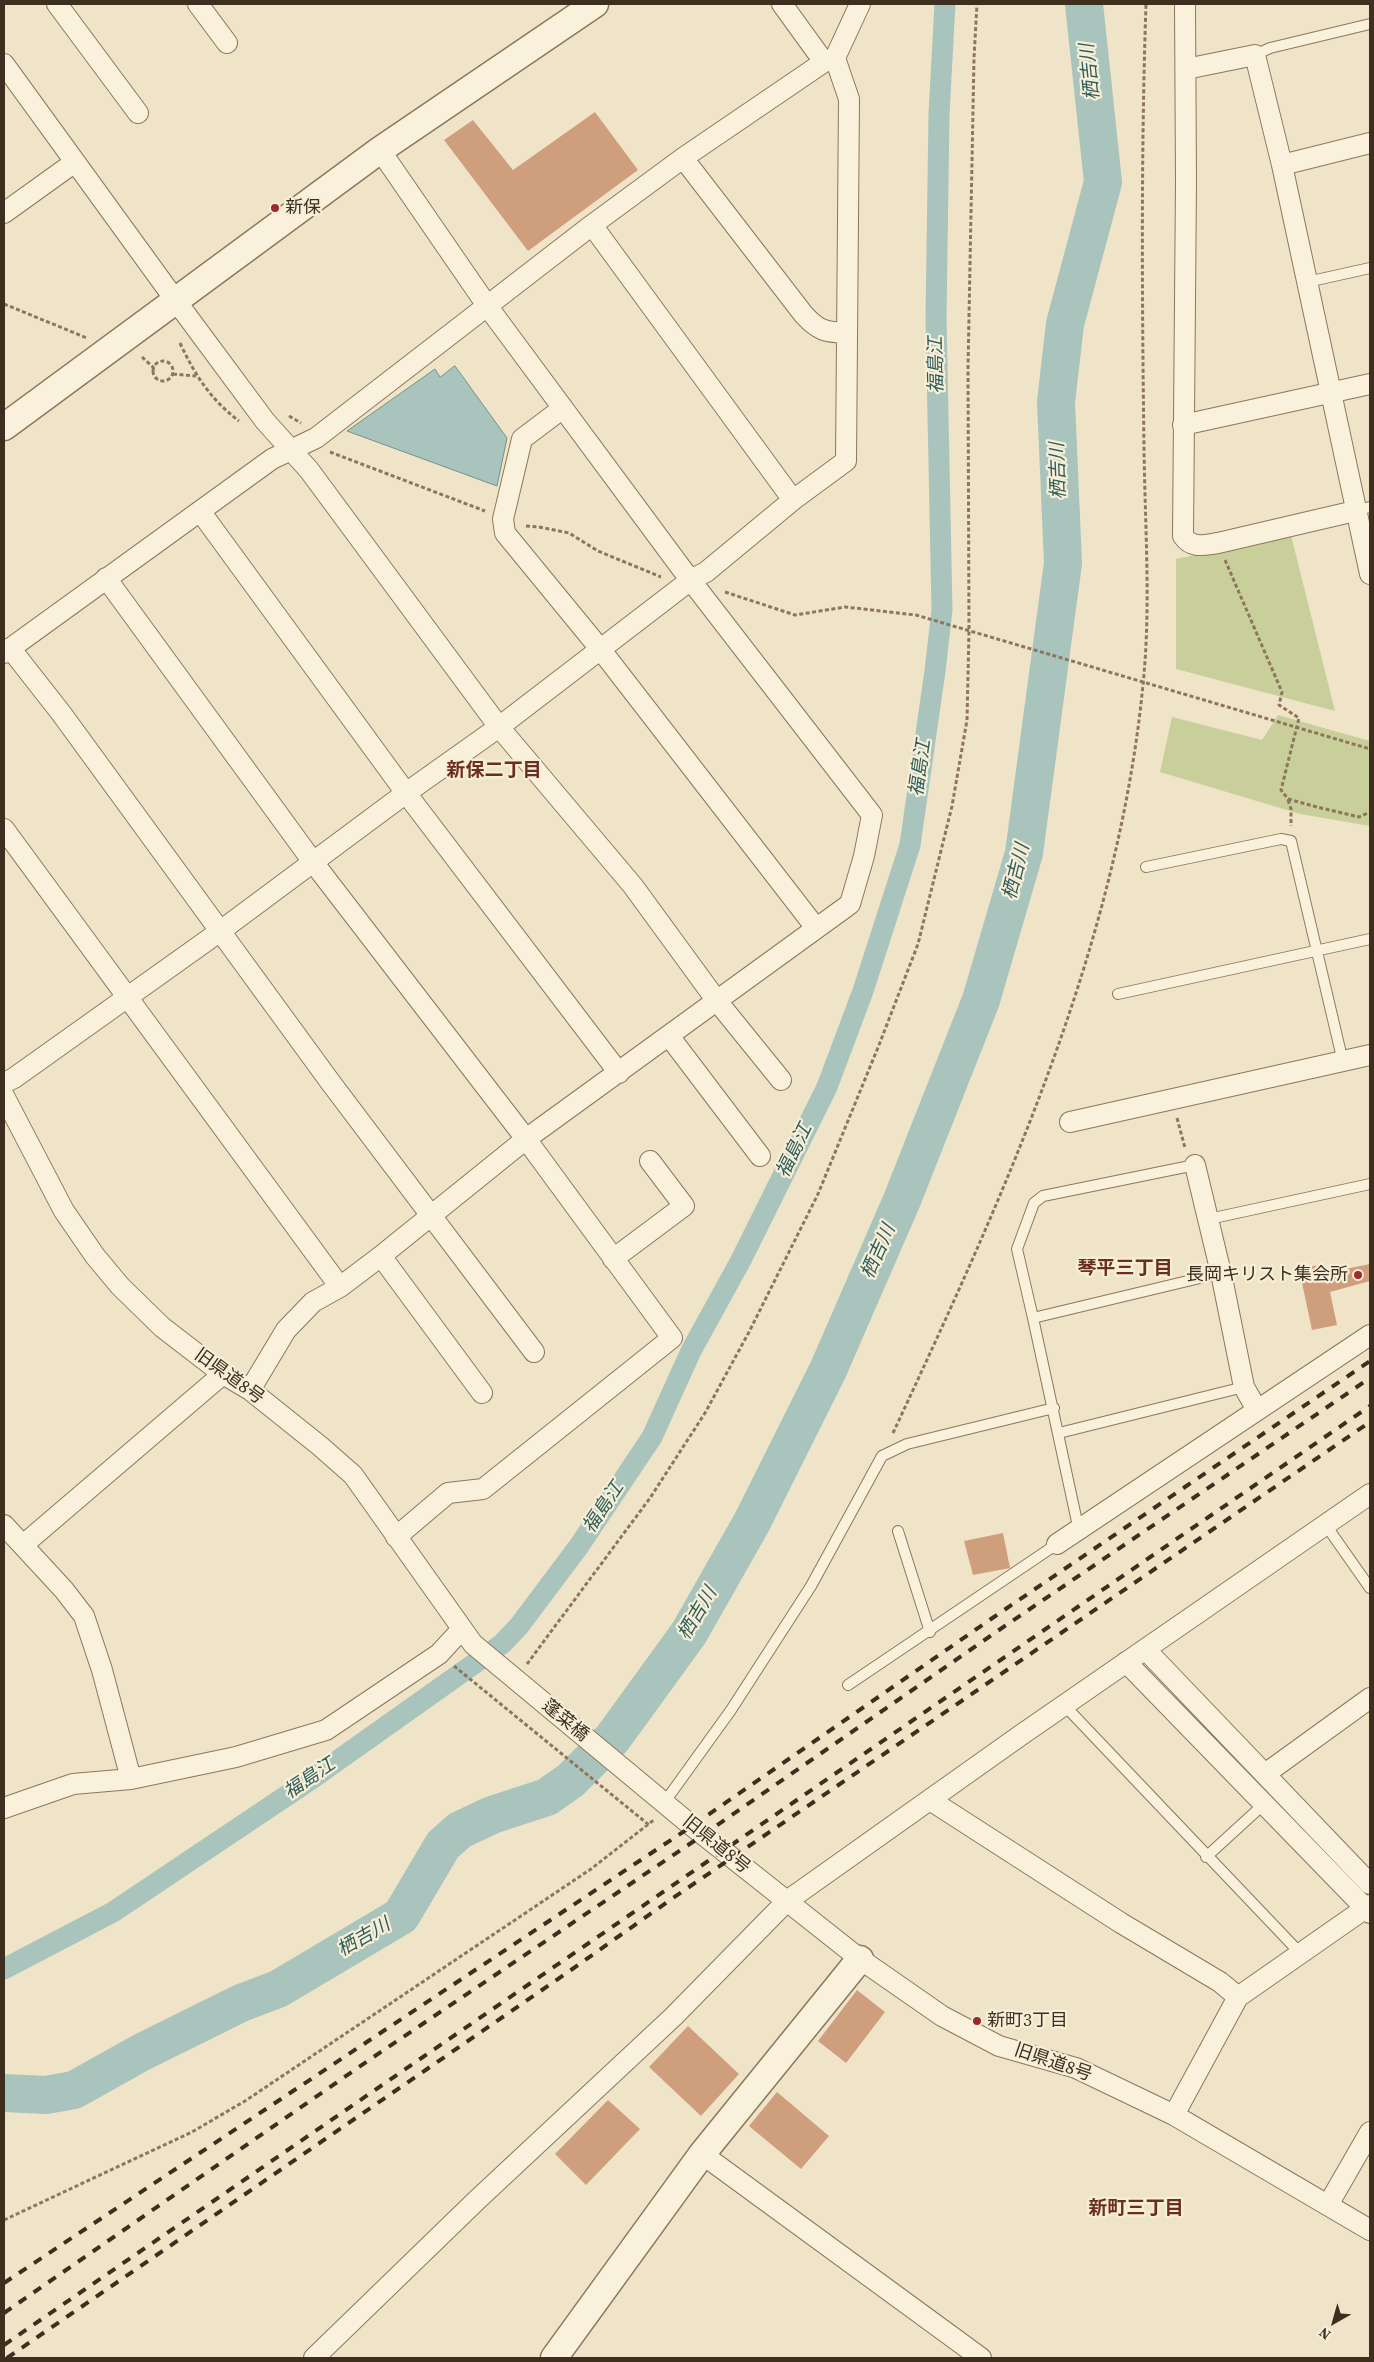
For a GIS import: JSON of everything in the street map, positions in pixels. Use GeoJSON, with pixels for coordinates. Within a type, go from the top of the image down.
{"type":"FeatureCollection","features":[{"type":"Feature","properties":{"kind":"street"},"geometry":{"type":"LineString","coordinates":[[57,4],[138,113]]}},
{"type":"Feature","properties":{"kind":"street"},"geometry":{"type":"LineString","coordinates":[[198,4],[227,44]]}},
{"type":"Feature","properties":{"kind":"street"},"geometry":{"type":"LineString","coordinates":[[4,427],[380,150],[595,4]]}},
{"type":"Feature","properties":{"kind":"street"},"geometry":{"type":"LineString","coordinates":[[4,1083],[14,1078],[128,998],[406,793],[499,727],[692,580],[706,572],[792,500],[846,461],[849,99],[830,60],[782,4]]}},
{"type":"Feature","properties":{"kind":"street"},"geometry":{"type":"LineString","coordinates":[[534,1352],[219,932],[61,713],[7,650],[272,459],[316,438],[682,158],[830,60],[860,4]]}},
{"type":"Feature","properties":{"kind":"street"},"geometry":{"type":"LineString","coordinates":[[1185,4],[1183,536],[1188,543],[1196,546],[1218,543],[1363,509]]}},
{"type":"Feature","properties":{"kind":"street"},"geometry":{"type":"LineString","coordinates":[[1186,69],[1255,55],[1282,165],[1330,392],[1363,509],[1370,574]]}},
{"type":"Feature","properties":{"kind":"street"},"geometry":{"type":"LineString","coordinates":[[4,64],[176,301],[266,421],[292,450],[499,727],[602,852],[633,886],[716,1001],[781,1080]]}},
{"type":"Feature","properties":{"kind":"street"},"geometry":{"type":"LineString","coordinates":[[1282,165],[1370,142]]}},
{"type":"Feature","properties":{"kind":"street"},"geometry":{"type":"LineString","coordinates":[[250,1390],[286,1330],[313,1302],[340,1287],[382,1256],[526,1139],[850,904],[872,816],[692,580],[488,307],[380,150]]}},
{"type":"Feature","properties":{"kind":"street"},"geometry":{"type":"LineString","coordinates":[[682,158],[816,328],[828,332],[847,333]]}},
{"type":"Feature","properties":{"kind":"street"},"geometry":{"type":"LineString","coordinates":[[4,213],[75,162]]}},
{"type":"Feature","properties":{"kind":"street"},"geometry":{"type":"LineString","coordinates":[[592,225],[792,500]]}},
{"type":"Feature","properties":{"kind":"street"},"geometry":{"type":"LineString","coordinates":[[1183,425],[1370,384]]}},
{"type":"Feature","properties":{"kind":"street"},"geometry":{"type":"LineString","coordinates":[[563,408],[522,439],[502,526],[509,540],[601,650],[816,928]]}},
{"type":"Feature","properties":{"kind":"street"},"geometry":{"type":"LineString","coordinates":[[200,511],[406,793],[619,1073]]}},
{"type":"Feature","properties":{"kind":"street"},"geometry":{"type":"LineString","coordinates":[[106,578],[313,862],[526,1139],[672,1338],[483,1490],[448,1493],[396,1537]]}},
{"type":"Feature","properties":{"kind":"street"},"geometry":{"type":"LineString","coordinates":[[4,829],[340,1287]]}},
{"type":"Feature","properties":{"kind":"street"},"geometry":{"type":"LineString","coordinates":[[669,1036],[760,1156]]}},
{"type":"Feature","properties":{"kind":"street"},"geometry":{"type":"LineString","coordinates":[[1070,1122],[1370,1055]]}},
{"type":"Feature","properties":{"kind":"street","name":"旧県道8号"},"geometry":{"type":"LineString","coordinates":[[4,1096],[64,1210],[95,1256],[120,1286],[162,1327],[224,1374],[250,1390],[353,1475],[468,1636]]}},
{"type":"Feature","properties":{"kind":"street"},"geometry":{"type":"LineString","coordinates":[[613,1259],[684,1206],[650,1161]]}},
{"type":"Feature","properties":{"kind":"street"},"geometry":{"type":"LineString","coordinates":[[1195,1165],[1221,1273],[1244,1387],[1257,1410]]}},
{"type":"Feature","properties":{"kind":"street"},"geometry":{"type":"LineString","coordinates":[[382,1256],[482,1393]]}},
{"type":"Feature","properties":{"kind":"street"},"geometry":{"type":"LineString","coordinates":[[1057,1544],[1370,1335]]}},
{"type":"Feature","properties":{"kind":"street"},"geometry":{"type":"LineString","coordinates":[[23,1545],[224,1374]]}},
{"type":"Feature","properties":{"kind":"street"},"geometry":{"type":"LineString","coordinates":[[314,2358],[476,2200],[673,2017],[787,1901],[1325,1524],[1368,1499]]}},
{"type":"Feature","properties":{"kind":"street"},"geometry":{"type":"LineString","coordinates":[[4,1525],[64,1590],[84,1616],[102,1670],[131,1779]]}},
{"type":"Feature","properties":{"kind":"street"},"geometry":{"type":"LineString","coordinates":[[4,1808],[73,1784],[131,1779],[236,1757],[326,1730],[468,1636]]}},
{"type":"Feature","properties":{"kind":"street","name":"蓬菜橋"},"geometry":{"type":"LineString","coordinates":[[468,1636],[507,1672],[663,1803]]}},
{"type":"Feature","properties":{"kind":"street"},"geometry":{"type":"LineString","coordinates":[[1146,1650],[1370,1884]]}},
{"type":"Feature","properties":{"kind":"street"},"geometry":{"type":"LineString","coordinates":[[1126,1662],[1264,1804],[1369,1908],[1238,1996],[1174,2115]]}},
{"type":"Feature","properties":{"kind":"street"},"geometry":{"type":"LineString","coordinates":[[1265,1774],[1370,1698]]}},
{"type":"Feature","properties":{"kind":"street"},"geometry":{"type":"LineString","coordinates":[[930,1800],[1121,1923],[1220,1982],[1238,1996]]}},
{"type":"Feature","properties":{"kind":"street","name":"旧県道8号"},"geometry":{"type":"LineString","coordinates":[[663,1803],[860,1959],[942,2016],[998,2046],[1076,2068],[1174,2115],[1370,2230]]}},
{"type":"Feature","properties":{"kind":"street"},"geometry":{"type":"LineString","coordinates":[[554,2358],[702,2154],[860,1959]]}},
{"type":"Feature","properties":{"kind":"street"},"geometry":{"type":"LineString","coordinates":[[1328,2205],[1370,2132]]}},
{"type":"Feature","properties":{"kind":"street"},"geometry":{"type":"LineString","coordinates":[[702,2154],[981,2358]]}},
{"type":"Feature","properties":{"kind":"lane"},"geometry":{"type":"LineString","coordinates":[[1255,55],[1270,48],[1370,24]]}},
{"type":"Feature","properties":{"kind":"lane"},"geometry":{"type":"LineString","coordinates":[[1307,282],[1370,268]]}},
{"type":"Feature","properties":{"kind":"lane"},"geometry":{"type":"LineString","coordinates":[[1146,867],[1281,839],[1291,841],[1342,1062]]}},
{"type":"Feature","properties":{"kind":"lane"},"geometry":{"type":"LineString","coordinates":[[1118,994],[1318,952],[1370,939]]}},
{"type":"Feature","properties":{"kind":"lane"},"geometry":{"type":"LineString","coordinates":[[1079,1531],[1054,1408],[1017,1249],[1034,1204],[1043,1196],[1195,1165]]}},
{"type":"Feature","properties":{"kind":"lane"},"geometry":{"type":"LineString","coordinates":[[1209,1219],[1370,1184]]}},
{"type":"Feature","properties":{"kind":"lane"},"geometry":{"type":"LineString","coordinates":[[1034,1318],[1221,1273]]}},
{"type":"Feature","properties":{"kind":"lane"},"geometry":{"type":"LineString","coordinates":[[1059,1433],[1244,1387]]}},
{"type":"Feature","properties":{"kind":"lane"},"geometry":{"type":"LineString","coordinates":[[663,1803],[731,1710],[811,1586],[882,1456],[907,1444],[1054,1408]]}},
{"type":"Feature","properties":{"kind":"lane"},"geometry":{"type":"LineString","coordinates":[[1325,1524],[1370,1588]]}},
{"type":"Feature","properties":{"kind":"lane"},"geometry":{"type":"LineString","coordinates":[[898,1530],[930,1632]]}},
{"type":"Feature","properties":{"kind":"lane"},"geometry":{"type":"LineString","coordinates":[[848,1685],[930,1632],[1057,1544]]}},
{"type":"Feature","properties":{"kind":"lane"},"geometry":{"type":"LineString","coordinates":[[1064,1706],[1206,1857],[1301,1954]]}},
{"type":"Feature","properties":{"kind":"lane"},"geometry":{"type":"LineString","coordinates":[[1206,1857],[1264,1804]]}},
{"type":"Feature","properties":{"kind":"path"},"geometry":{"type":"LineString","coordinates":[[882,1456],[969,1270],[1068,1020],[1112,872],[1132,772],[1144,683],[1147,572],[1142,185],[1146,4]]}},
{"type":"Feature","properties":{"kind":"path"},"geometry":{"type":"LineString","coordinates":[[4,304],[87,338]]}},
{"type":"Feature","properties":{"kind":"path"},"geometry":{"type":"LineString","coordinates":[[178,335],[196,376],[222,409],[244,425]]}},
{"type":"Feature","properties":{"kind":"path"},"geometry":{"type":"LineString","coordinates":[[142,357],[154,368],[154,374],[160,381],[169,379],[173,374],[172,367],[167,362],[161,362],[154,368]]}},
{"type":"Feature","properties":{"kind":"path"},"geometry":{"type":"LineString","coordinates":[[173,374],[196,376]]}},
{"type":"Feature","properties":{"kind":"path"},"geometry":{"type":"LineString","coordinates":[[286,414],[306,426]]}},
{"type":"Feature","properties":{"kind":"path"},"geometry":{"type":"LineString","coordinates":[[328,452],[487,512]]}},
{"type":"Feature","properties":{"kind":"path"},"geometry":{"type":"LineString","coordinates":[[521,526],[539,527],[569,534],[598,551],[664,578]]}},
{"type":"Feature","properties":{"kind":"path"},"geometry":{"type":"LineString","coordinates":[[1218,543],[1282,692],[1278,705],[1299,718],[1281,790],[1288,799],[1291,809],[1291,841]]}},
{"type":"Feature","properties":{"kind":"path"},"geometry":{"type":"LineString","coordinates":[[723,591],[795,615],[845,607],[916,615],[1370,749]]}},
{"type":"Feature","properties":{"kind":"path"},"geometry":{"type":"LineString","coordinates":[[1288,799],[1359,817],[1370,812]]}},
{"type":"Feature","properties":{"kind":"path"},"geometry":{"type":"LineString","coordinates":[[1173,1099],[1187,1157],[1195,1165]]}},
{"type":"Feature","properties":{"kind":"path"},"geometry":{"type":"LineString","coordinates":[[448,1661],[649,1825]]}},
{"type":"Feature","properties":{"kind":"path"},"geometry":{"type":"LineString","coordinates":[[4,2220],[192,2132],[245,2101],[591,1868],[649,1825],[663,1803]]}},
{"type":"Feature","properties":{"kind":"green space"},"geometry":{"type":"Polygon","coordinates":[[[1291,535],[1335,711],[1176,669],[1176,559],[1291,535]]]}},
{"type":"Feature","properties":{"kind":"green space"},"geometry":{"type":"Polygon","coordinates":[[[1278,715],[1370,741],[1370,826],[1300,814],[1160,772],[1172,717],[1262,740],[1278,715]]]}},
{"type":"Feature","properties":{"kind":"water"},"geometry":{"type":"Polygon","coordinates":[[[455,366],[507,438],[497,486],[347,431],[435,369],[440,377],[455,366]]]}},
{"type":"Feature","properties":{"kind":"building"},"geometry":{"type":"Polygon","coordinates":[[[595,112],[638,170],[528,251],[444,140],[473,120],[513,170],[595,112]]]}},
{"type":"Feature","properties":{"kind":"building"},"geometry":{"type":"Polygon","coordinates":[[[1324,1264],[1326,1273],[1370,1264],[1370,1281],[1330,1292],[1337,1325],[1312,1330],[1299,1269],[1324,1264]]]}},
{"type":"Feature","properties":{"kind":"building"},"geometry":{"type":"Polygon","coordinates":[[[1003,1533],[1010,1568],[973,1575],[964,1541],[1003,1533]]]}},
{"type":"Feature","properties":{"kind":"building"},"geometry":{"type":"Polygon","coordinates":[[[857,1990],[885,2012],[846,2063],[818,2041],[857,1990]]]}},
{"type":"Feature","properties":{"kind":"building"},"geometry":{"type":"Polygon","coordinates":[[[688,2026],[739,2074],[701,2116],[649,2067],[688,2026]]]}},
{"type":"Feature","properties":{"kind":"building"},"geometry":{"type":"Polygon","coordinates":[[[777,2092],[829,2136],[801,2169],[749,2126],[777,2092]]]}},
{"type":"Feature","properties":{"kind":"building"},"geometry":{"type":"Polygon","coordinates":[[[608,2100],[640,2129],[586,2185],[555,2154],[608,2100]]]}},
{"type":"Feature","properties":{"kind":"waterway","name":"福島江"},"geometry":{"type":"LineString","coordinates":[[4,1969],[113,1912],[313,1778],[502,1644],[519,1626],[579,1546],[652,1437],[691,1351],[741,1260],[827,1087],[863,991],[910,845],[942,610],[936,318],[939,114],[945,4]]}},
{"type":"Feature","properties":{"kind":"waterway","name":"栖吉川"},"geometry":{"type":"LineString","coordinates":[[4,2093],[46,2095],[74,2090],[142,2052],[241,2003],[278,1989],[401,1916],[443,1845],[460,1830],[492,1815],[547,1797],[571,1780],[612,1739],[689,1633],[752,1522],[828,1370],[902,1200],[981,1000],[1024,853],[1063,563],[1056,402],[1065,324],[1103,182],[1084,4]]}},
{"type":"Feature","properties":{"kind":"railway"},"geometry":{"type":"LineString","coordinates":[[4,2283],[692,1826],[991,1619],[1370,1361]]}},
{"type":"Feature","properties":{"kind":"railway"},"geometry":{"type":"LineString","coordinates":[[4,2313],[372,2058],[703,1835],[999,1630],[1370,1378]]}},
{"type":"Feature","properties":{"kind":"railway"},"geometry":{"type":"LineString","coordinates":[[4,2345],[1370,1406]]}},
{"type":"Feature","properties":{"kind":"railway"},"geometry":{"type":"LineString","coordinates":[[7,2358],[673,1898],[1370,1422]]}},
{"type":"Feature","properties":{"kind":"place","name":"新保"},"geometry":{"type":"Point","coordinates":[275,208]}},
{"type":"Feature","properties":{"kind":"place","name":"長岡キリスト集会所"},"geometry":{"type":"Point","coordinates":[1358,1275]}},
{"type":"Feature","properties":{"kind":"place","name":"新町3丁目"},"geometry":{"type":"Point","coordinates":[977,2021]}},
{"type":"Feature","properties":{"kind":"district","name":"新保二丁目"},"geometry":{"type":"Point","coordinates":[494,771]}},
{"type":"Feature","properties":{"kind":"district","name":"琴平三丁目"},"geometry":{"type":"Point","coordinates":[1125,1269]}},
{"type":"Feature","properties":{"kind":"district","name":"新町三丁目"},"geometry":{"type":"Point","coordinates":[1136,2209]}}]}
